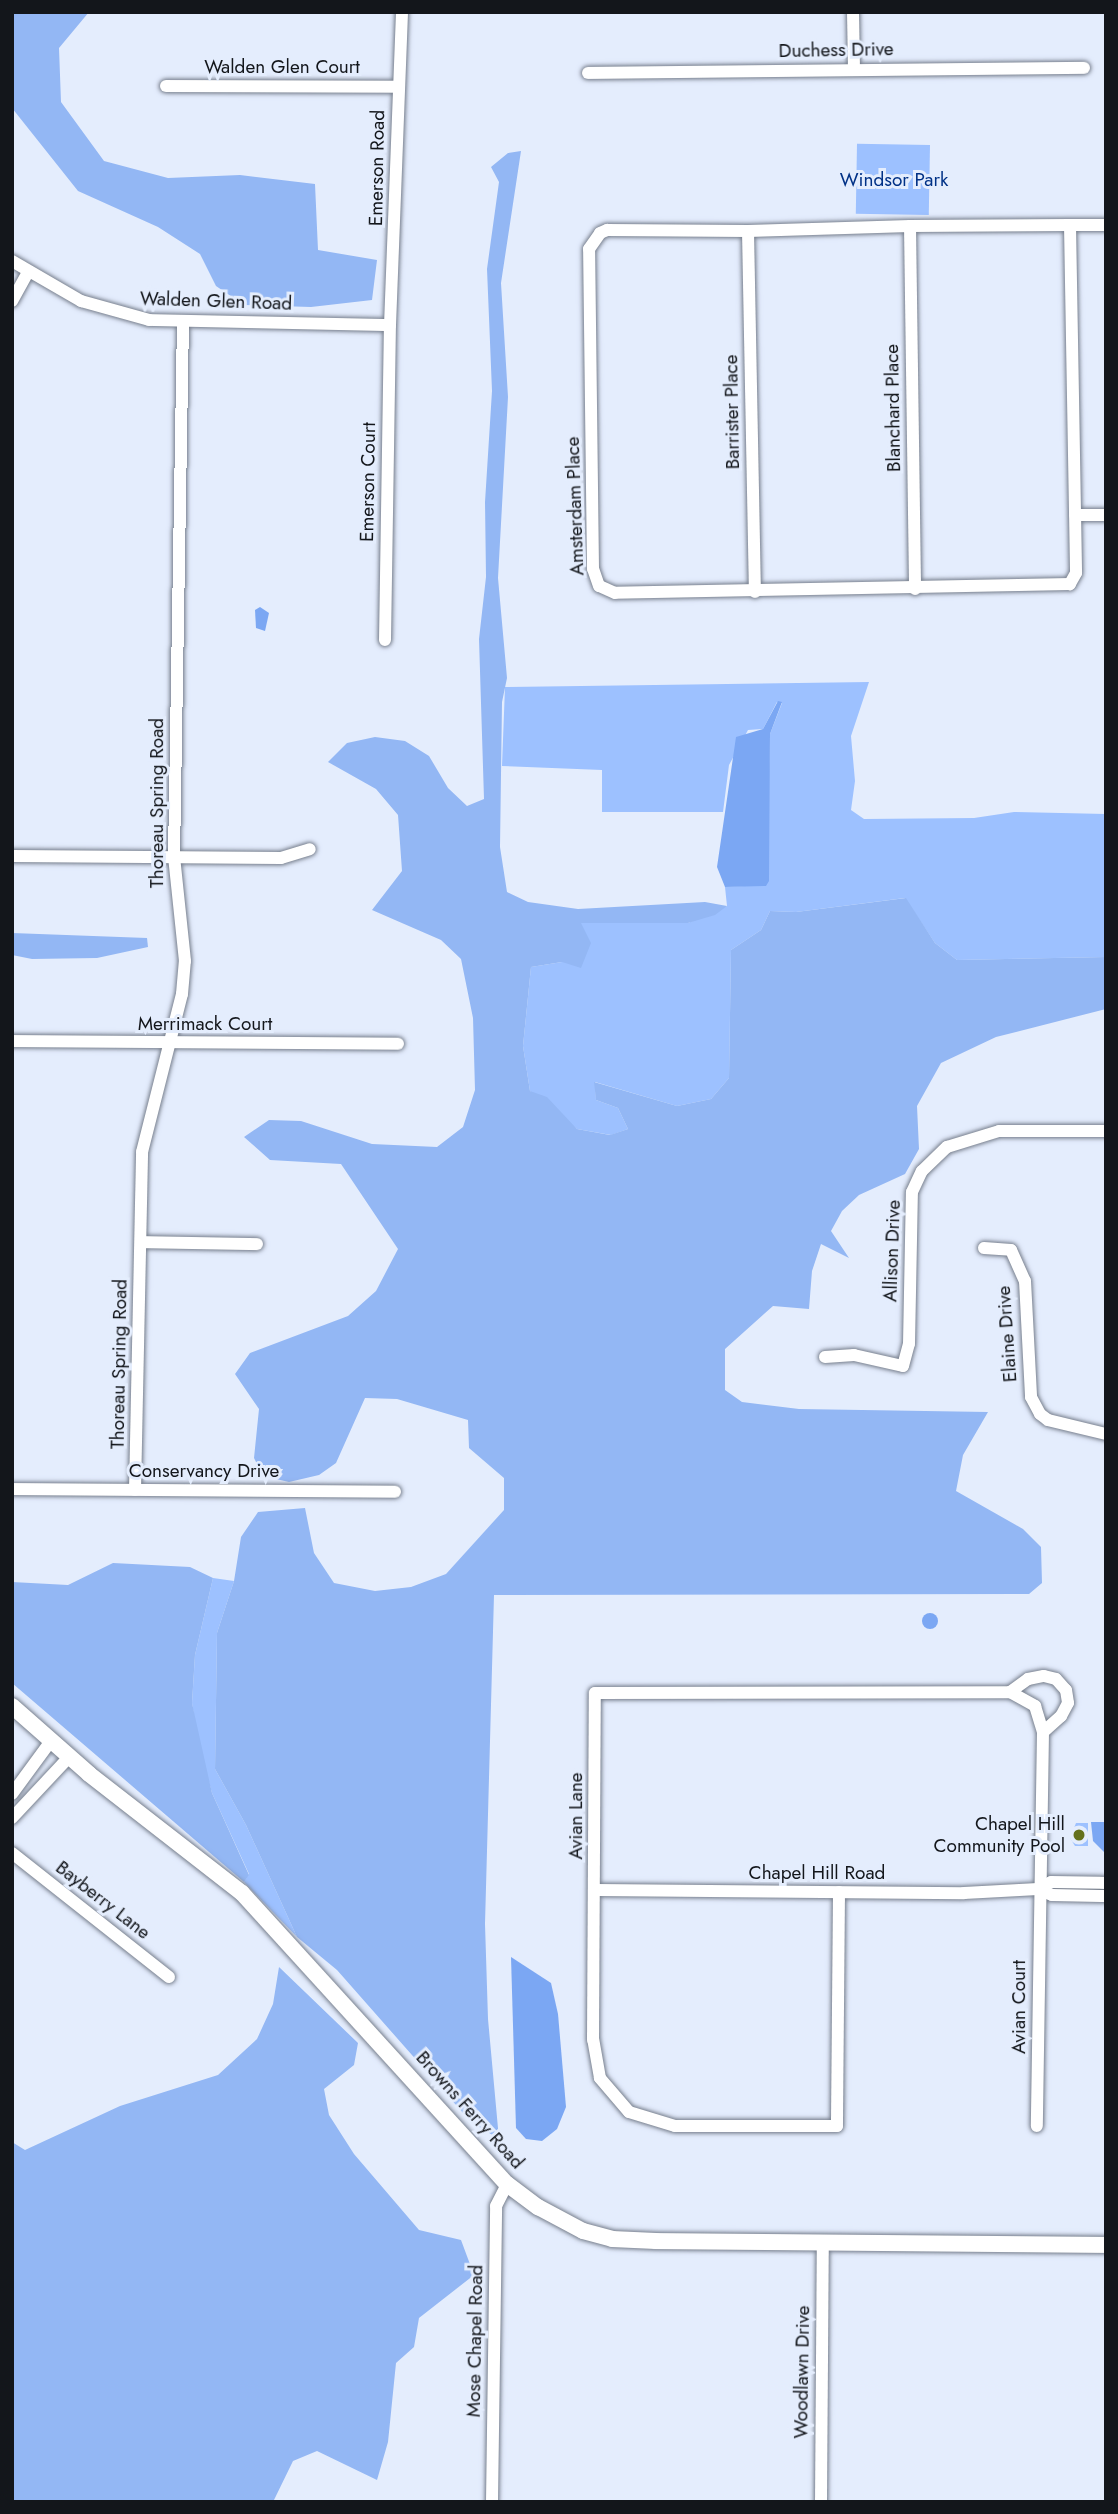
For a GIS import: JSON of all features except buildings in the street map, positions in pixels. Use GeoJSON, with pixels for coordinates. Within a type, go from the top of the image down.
{"type":"FeatureCollection","features":[{"type":"Feature","properties":{"kind":"street","name":"Emerson Road"},"geometry":{"type":"LineString","coordinates":[[390,325],[402,12]]}},
{"type":"Feature","properties":{"kind":"street"},"geometry":{"type":"LineString","coordinates":[[853,12],[854,69]]}},
{"type":"Feature","properties":{"kind":"street","name":"Duchess Drive"},"geometry":{"type":"LineString","coordinates":[[588,73],[1084,68]]}},
{"type":"Feature","properties":{"kind":"street","name":"Walden Glen Court"},"geometry":{"type":"LineString","coordinates":[[166,86],[398,87]]}},
{"type":"Feature","properties":{"kind":"street","name":"Amsterdam Place"},"geometry":{"type":"LineString","coordinates":[[1070,225],[1076,573],[1070,584],[615,593],[599,586],[593,569],[589,249],[592,240],[607,230],[748,231],[910,226],[1070,225],[1106,225]]}},
{"type":"Feature","properties":{"kind":"street","name":"Blanchard Place"},"geometry":{"type":"LineString","coordinates":[[910,226],[915,589]]}},
{"type":"Feature","properties":{"kind":"street","name":"Barrister Place"},"geometry":{"type":"LineString","coordinates":[[748,231],[755,592]]}},
{"type":"Feature","properties":{"kind":"street","name":"Walden Glen Road"},"geometry":{"type":"LineString","coordinates":[[12,261],[28,272],[117,314],[183,321],[390,325]]}},
{"type":"Feature","properties":{"kind":"street"},"geometry":{"type":"LineString","coordinates":[[12,301],[28,272]]}},
{"type":"Feature","properties":{"kind":"street","name":"Thoreau Spring Road"},"geometry":{"type":"LineString","coordinates":[[135,1490],[143,1140],[171,1043],[185,961],[174,857],[183,321]]}},
{"type":"Feature","properties":{"kind":"street","name":"Emerson Court"},"geometry":{"type":"LineString","coordinates":[[385,640],[390,325]]}},
{"type":"Feature","properties":{"kind":"street"},"geometry":{"type":"LineString","coordinates":[[1074,515],[1106,515]]}},
{"type":"Feature","properties":{"kind":"street"},"geometry":{"type":"LineString","coordinates":[[12,856],[281,858],[310,849]]}},
{"type":"Feature","properties":{"kind":"street","name":"Merrimack Court"},"geometry":{"type":"LineString","coordinates":[[12,1041],[398,1044]]}},
{"type":"Feature","properties":{"kind":"street","name":"Allison Drive"},"geometry":{"type":"LineString","coordinates":[[825,1357],[854,1355],[903,1366],[909,1344],[912,1192],[922,1171],[947,1147],[999,1131],[1106,1131]]}},
{"type":"Feature","properties":{"kind":"street"},"geometry":{"type":"LineString","coordinates":[[141,1242],[257,1244]]}},
{"type":"Feature","properties":{"kind":"street","name":"Elaine Drive"},"geometry":{"type":"LineString","coordinates":[[985,1248],[1011,1250],[1025,1281],[1030,1388],[1040,1414],[1048,1420],[1106,1434]]}},
{"type":"Feature","properties":{"kind":"street","name":"Conservancy Drive"},"geometry":{"type":"LineString","coordinates":[[12,1489],[395,1492]]}},
{"type":"Feature","properties":{"kind":"street"},"geometry":{"type":"LineString","coordinates":[[1038,1889],[1043,1732],[1035,1706],[1010,1692],[1028,1679],[1044,1675],[1056,1679],[1066,1690],[1068,1703],[1061,1716],[1043,1732]]}},
{"type":"Feature","properties":{"kind":"street","name":"Avian Lane"},"geometry":{"type":"LineString","coordinates":[[839,1892],[837,2126],[819,2129],[675,2126],[629,2112],[609,2093],[600,2078],[593,2040],[596,1891],[595,1693],[1010,1692]]}},
{"type":"Feature","properties":{"kind":"street","name":"Browns Ferry Road"},"geometry":{"type":"LineString","coordinates":[[12,1706],[69,1757],[242,1893],[507,2184],[538,2207],[583,2231],[612,2239],[1106,2245]]}},
{"type":"Feature","properties":{"kind":"street"},"geometry":{"type":"LineString","coordinates":[[12,1794],[51,1741]]}},
{"type":"Feature","properties":{"kind":"street"},"geometry":{"type":"LineString","coordinates":[[12,1818],[69,1757]]}},
{"type":"Feature","properties":{"kind":"street","name":"Bayberry Lane"},"geometry":{"type":"LineString","coordinates":[[12,1853],[170,1977]]}},
{"type":"Feature","properties":{"kind":"street","name":"Chapel Hill Road"},"geometry":{"type":"LineString","coordinates":[[1038,1889],[1051,1882],[1106,1883]]}},
{"type":"Feature","properties":{"kind":"street","name":"Chapel Hill Road"},"geometry":{"type":"LineString","coordinates":[[596,1891],[1038,1889],[1052,1895],[1106,1896]]}},
{"type":"Feature","properties":{"kind":"street","name":"Avian Court"},"geometry":{"type":"LineString","coordinates":[[1037,2126],[1038,1889]]}},
{"type":"Feature","properties":{"kind":"street","name":"Mose Chapel Road"},"geometry":{"type":"LineString","coordinates":[[492,2502],[496,2206],[507,2184]]}},
{"type":"Feature","properties":{"kind":"street","name":"Woodlawn Drive"},"geometry":{"type":"LineString","coordinates":[[821,2502],[823,2243]]}},
{"type":"Feature","properties":{"kind":"green space","name":"Windsor Park"},"geometry":{"type":"Polygon","coordinates":[[[857,144],[930,145],[929,215],[856,214],[857,144]]]}},
{"type":"Feature","properties":{"kind":"green space"},"geometry":{"type":"Polygon","coordinates":[[[869,682],[851,736],[855,781],[851,810],[864,819],[974,818],[1014,812],[1106,814],[1106,957],[957,960],[935,943],[905,898],[796,912],[770,911],[761,930],[731,950],[729,1078],[711,1099],[677,1106],[595,1082],[596,1100],[618,1108],[628,1129],[611,1135],[577,1129],[530,1091],[523,1046],[531,967],[562,962],[581,923],[688,923],[727,906],[725,887],[766,885],[770,734],[782,703],[777,702],[763,729],[748,730],[729,765],[723,812],[602,812],[602,770],[502,766],[505,687],[869,682]]]}},
{"type":"Feature","properties":{"kind":"green space"},"geometry":{"type":"Polygon","coordinates":[[[213,1578],[234,1581],[217,1633],[215,1769],[246,1825],[297,1937],[244,1882],[249,1874],[212,1793],[199,1745],[192,1703],[195,1655],[213,1578]]]}},
{"type":"Feature","properties":{"kind":"green space","name":"Chapel Hill Community Pool"},"geometry":{"type":"Polygon","coordinates":[[[1076,1823],[1088,1823],[1088,1846],[1075,1846],[1070,1838],[1076,1823]]]}},
{"type":"Feature","properties":{"kind":"shaded area"},"geometry":{"type":"Polygon","coordinates":[[[12,12],[89,12],[59,48],[61,102],[104,161],[168,178],[240,175],[315,184],[318,250],[377,260],[372,300],[311,307],[244,305],[216,286],[200,254],[158,227],[78,191],[12,108],[12,12]]]}},
{"type":"Feature","properties":{"kind":"shaded area"},"geometry":{"type":"Polygon","coordinates":[[[521,151],[501,283],[508,397],[498,578],[507,678],[502,702],[500,847],[507,892],[528,902],[578,909],[705,902],[727,906],[715,915],[688,923],[581,923],[591,943],[581,968],[562,962],[531,967],[523,1046],[530,1091],[547,1097],[577,1129],[610,1135],[628,1129],[618,1108],[596,1100],[594,1082],[677,1106],[711,1099],[729,1078],[731,950],[761,930],[770,911],[796,912],[906,898],[935,943],[957,960],[1106,957],[1106,1009],[996,1037],[941,1063],[917,1106],[919,1149],[905,1174],[859,1195],[842,1211],[831,1231],[849,1258],[821,1244],[812,1271],[809,1309],[773,1306],[725,1349],[725,1390],[742,1402],[799,1409],[988,1412],[963,1455],[956,1491],[1023,1529],[1041,1547],[1042,1583],[1029,1594],[494,1595],[485,1924],[488,2019],[499,2139],[471,2122],[337,1970],[297,1937],[246,1825],[215,1769],[217,1633],[234,1581],[241,1537],[258,1512],[305,1508],[314,1553],[334,1583],[375,1591],[411,1587],[446,1574],[504,1510],[504,1478],[469,1448],[468,1420],[397,1399],[365,1398],[336,1463],[319,1475],[289,1482],[263,1476],[254,1458],[259,1409],[235,1374],[250,1353],[348,1316],[376,1291],[398,1249],[341,1164],[270,1160],[244,1137],[269,1120],[301,1121],[372,1144],[437,1147],[463,1127],[475,1090],[473,1018],[461,959],[441,940],[372,910],[402,871],[398,815],[376,789],[328,762],[347,743],[375,737],[405,741],[429,756],[448,788],[467,806],[484,799],[479,639],[486,577],[485,502],[492,391],[487,269],[499,182],[491,167],[508,153],[521,151]]]}},
{"type":"Feature","properties":{"kind":"shaded area"},"geometry":{"type":"Polygon","coordinates":[[[260,607],[269,613],[265,631],[256,628],[255,610],[260,607]]]}},
{"type":"Feature","properties":{"kind":"shaded area"},"geometry":{"type":"Polygon","coordinates":[[[778,701],[782,702],[770,734],[769,881],[766,886],[725,887],[717,867],[736,737],[763,729],[778,701]]]}},
{"type":"Feature","properties":{"kind":"shaded area"},"geometry":{"type":"Polygon","coordinates":[[[12,933],[147,938],[148,947],[97,958],[32,959],[12,955],[12,933]]]}},
{"type":"Feature","properties":{"kind":"shaded area"},"geometry":{"type":"Polygon","coordinates":[[[113,1563],[190,1567],[213,1578],[195,1655],[192,1703],[212,1793],[249,1875],[244,1882],[12,1683],[12,1582],[68,1585],[113,1563]]]}},
{"type":"Feature","properties":{"kind":"shaded area"},"geometry":{"type":"Polygon","coordinates":[[[927,1613],[933,1613],[938,1621],[936,1627],[927,1629],[922,1624],[922,1618],[927,1613]]]}},
{"type":"Feature","properties":{"kind":"shaded area"},"geometry":{"type":"Polygon","coordinates":[[[1091,1822],[1106,1822],[1105,1853],[1093,1841],[1091,1822]]]}},
{"type":"Feature","properties":{"kind":"shaded area"},"geometry":{"type":"Polygon","coordinates":[[[511,1957],[551,1983],[558,2014],[566,2107],[557,2129],[542,2141],[526,2139],[516,2128],[511,1957]]]}},
{"type":"Feature","properties":{"kind":"shaded area"},"geometry":{"type":"Polygon","coordinates":[[[279,1967],[358,2043],[354,2065],[324,2089],[329,2115],[354,2154],[419,2230],[461,2240],[474,2275],[419,2318],[414,2347],[396,2363],[388,2442],[377,2480],[317,2451],[293,2461],[273,2502],[12,2502],[12,2142],[25,2150],[120,2106],[218,2075],[257,2039],[273,2004],[279,1967]]]}},
{"type":"Feature","properties":{"kind":"place","name":"Chapel Hill Community Pool"},"geometry":{"type":"Point","coordinates":[1079,1835]}}]}
